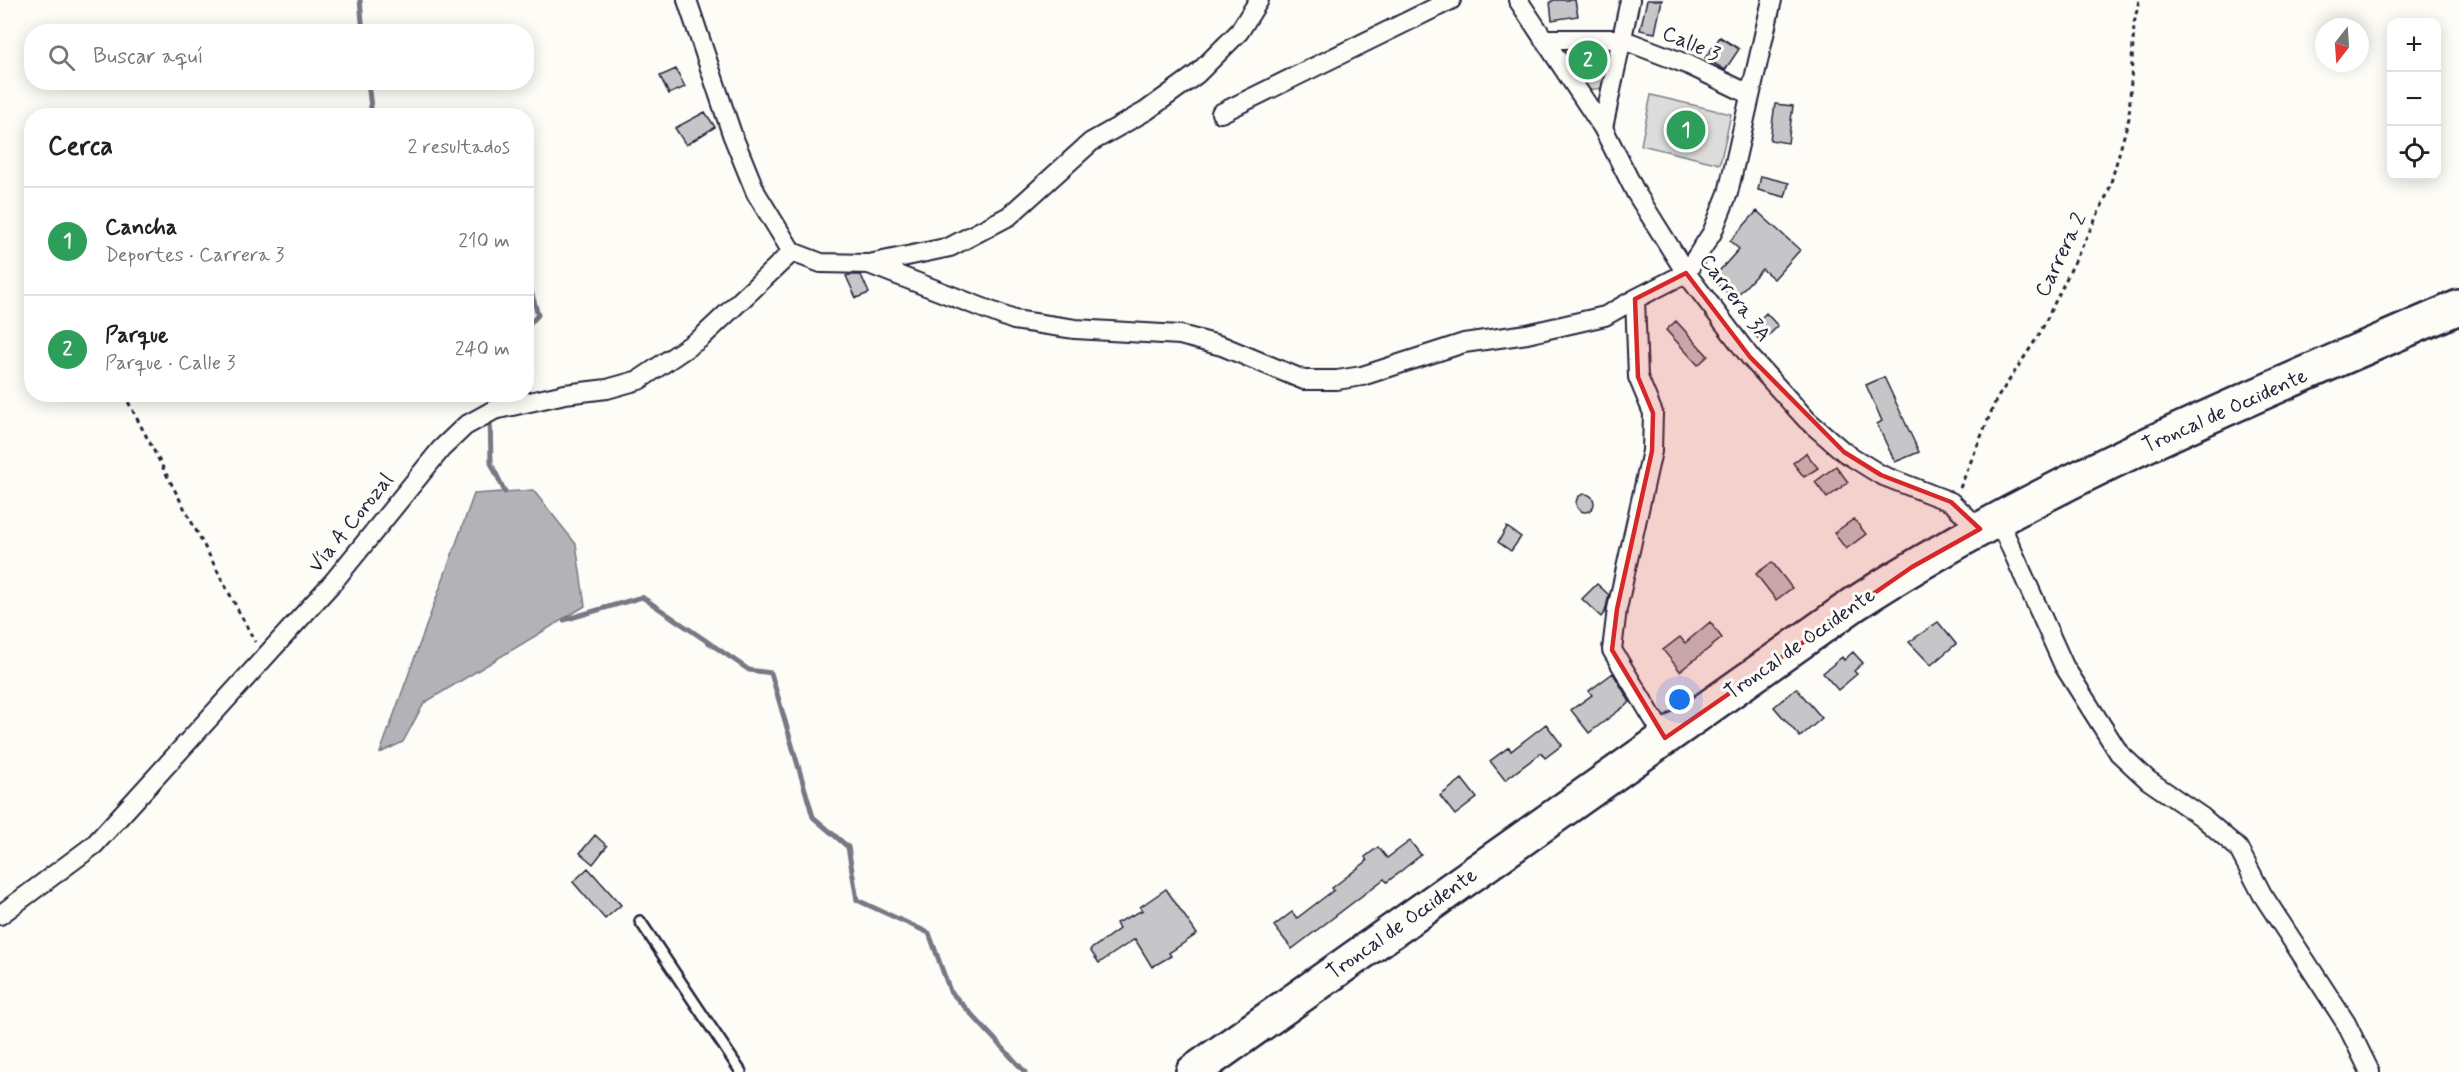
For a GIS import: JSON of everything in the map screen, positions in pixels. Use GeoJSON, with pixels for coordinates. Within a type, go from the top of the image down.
{"type":"FeatureCollection","features":[{"type":"Feature","properties":{"kind":"highway","name":"Troncal de Occidente"},"geometry":{"type":"LineString","coordinates":[[1192,1072],[1853,605],[1912,567],[2094,470],[2459,307]]}},
{"type":"Feature","properties":{"kind":"street"},"geometry":{"type":"LineString","coordinates":[[687,0],[732,134],[752,183],[792,252],[822,263],[869,264],[950,247],[1009,216],[1091,142],[1146,111],[1197,74],[1239,32],[1259,0]]}},
{"type":"Feature","properties":{"kind":"street"},"geometry":{"type":"LineString","coordinates":[[1221,112],[1451,0]]}},
{"type":"Feature","properties":{"kind":"street","name":"Carrera 3A"},"geometry":{"type":"LineString","coordinates":[[1518,0],[1603,128],[1636,193],[1686,273],[1750,357],[1807,420],[1844,452],[1881,475],[1951,502],[1989,525]]}},
{"type":"Feature","properties":{"kind":"street"},"geometry":{"type":"LineString","coordinates":[[1603,128],[1630,0]]}},
{"type":"Feature","properties":{"kind":"street"},"geometry":{"type":"LineString","coordinates":[[869,264],[1014,320],[1075,329],[1180,335],[1222,346],[1304,380],[1337,381],[1362,376],[1464,343],[1527,334],[1605,316],[1686,273],[1712,233],[1728,193],[1772,0]]}},
{"type":"Feature","properties":{"kind":"street","name":"Calle 3"},"geometry":{"type":"LineString","coordinates":[[1543,39],[1621,39],[1689,65],[1749,94]]}},
{"type":"Feature","properties":{"kind":"street","name":"Vía A Corozal"},"geometry":{"type":"LineString","coordinates":[[534,402],[639,380],[701,338],[792,252]]}},
{"type":"Feature","properties":{"kind":"street"},"geometry":{"type":"LineString","coordinates":[[1635,299],[1638,377],[1653,413],[1652,451],[1617,609],[1612,651],[1665,738]]}},
{"type":"Feature","properties":{"kind":"street","name":"Vía A Corozal"},"geometry":{"type":"LineString","coordinates":[[0,915],[94,845],[334,580],[441,449],[465,426],[494,410],[533,402]]}},
{"type":"Feature","properties":{"kind":"street"},"geometry":{"type":"LineString","coordinates":[[1989,525],[2064,666],[2113,744],[2148,780],[2202,817],[2238,848],[2262,894],[2346,1023],[2370,1072]]}},
{"type":"Feature","properties":{"kind":"lane"},"geometry":{"type":"LineString","coordinates":[[640,921],[741,1072]]}},
{"type":"Feature","properties":{"kind":"path","name":"Carrera 2"},"geometry":{"type":"LineString","coordinates":[[1951,502],[1963,483],[1996,400],[2039,334],[2108,193],[2129,118],[2134,24],[2139,0]]}},
{"type":"Feature","properties":{"kind":"path"},"geometry":{"type":"LineString","coordinates":[[128,402],[262,657]]}},
{"type":"Feature","properties":{"kind":"highlighted area"},"geometry":{"type":"Polygon","coordinates":[[[1686,273],[1750,357],[1844,452],[1881,475],[1951,502],[1980,529],[1912,567],[1665,738],[1612,650],[1617,609],[1652,451],[1653,413],[1638,377],[1635,299],[1686,273]]]}},
{"type":"Feature","properties":{"kind":"shaded area"},"geometry":{"type":"Polygon","coordinates":[[[1607,43],[1606,87],[1590,90],[1565,53],[1607,43]]]}},
{"type":"Feature","properties":{"kind":"shaded area"},"geometry":{"type":"Polygon","coordinates":[[[1651,95],[1731,114],[1720,164],[1641,145],[1651,95]]]}},
{"type":"Feature","properties":{"kind":"shaded area"},"geometry":{"type":"Polygon","coordinates":[[[533,490],[576,544],[585,606],[424,703],[403,742],[380,753],[474,494],[533,490]]]}},
{"type":"Feature","properties":{"kind":"building"},"geometry":{"type":"Polygon","coordinates":[[[1575,0],[1578,16],[1552,20],[1550,2],[1575,0]]]}},
{"type":"Feature","properties":{"kind":"building"},"geometry":{"type":"Polygon","coordinates":[[[1647,0],[1662,0],[1655,33],[1640,30],[1647,0]]]}},
{"type":"Feature","properties":{"kind":"building"},"geometry":{"type":"Polygon","coordinates":[[[1720,37],[1739,49],[1725,70],[1705,58],[1720,37]]]}},
{"type":"Feature","properties":{"kind":"building"},"geometry":{"type":"Polygon","coordinates":[[[676,69],[685,87],[669,94],[660,76],[676,69]]]}},
{"type":"Feature","properties":{"kind":"building"},"geometry":{"type":"Polygon","coordinates":[[[1775,104],[1793,106],[1788,143],[1770,140],[1775,104]]]}},
{"type":"Feature","properties":{"kind":"building"},"geometry":{"type":"Polygon","coordinates":[[[705,112],[715,127],[686,145],[675,128],[705,112]]]}},
{"type":"Feature","properties":{"kind":"building"},"geometry":{"type":"Polygon","coordinates":[[[1761,176],[1789,183],[1785,197],[1758,190],[1761,176]]]}},
{"type":"Feature","properties":{"kind":"building"},"geometry":{"type":"Polygon","coordinates":[[[1757,211],[1800,250],[1774,279],[1762,269],[1734,299],[1712,279],[1739,249],[1730,241],[1757,211]]]}},
{"type":"Feature","properties":{"kind":"building"},"geometry":{"type":"Polygon","coordinates":[[[861,275],[869,293],[856,298],[846,276],[861,275]]]}},
{"type":"Feature","properties":{"kind":"building"},"geometry":{"type":"Polygon","coordinates":[[[1766,313],[1778,326],[1762,342],[1749,330],[1766,313]]]}},
{"type":"Feature","properties":{"kind":"building"},"geometry":{"type":"Polygon","coordinates":[[[1676,321],[1708,356],[1698,365],[1666,330],[1676,321]]]}},
{"type":"Feature","properties":{"kind":"building"},"geometry":{"type":"Polygon","coordinates":[[[1884,377],[1919,452],[1895,462],[1877,424],[1882,421],[1866,385],[1884,377]]]}},
{"type":"Feature","properties":{"kind":"building"},"geometry":{"type":"Polygon","coordinates":[[[1806,453],[1818,468],[1804,477],[1793,463],[1806,453]]]}},
{"type":"Feature","properties":{"kind":"building"},"geometry":{"type":"Polygon","coordinates":[[[1836,466],[1848,482],[1827,498],[1815,482],[1836,466]]]}},
{"type":"Feature","properties":{"kind":"building"},"geometry":{"type":"Polygon","coordinates":[[[1585,494],[1591,497],[1594,503],[1591,509],[1585,512],[1579,509],[1576,503],[1579,497],[1585,494]]]}},
{"type":"Feature","properties":{"kind":"building"},"geometry":{"type":"Polygon","coordinates":[[[1854,519],[1866,534],[1846,549],[1834,533],[1854,519]]]}},
{"type":"Feature","properties":{"kind":"building"},"geometry":{"type":"Polygon","coordinates":[[[1507,527],[1521,537],[1511,551],[1498,542],[1507,527]]]}},
{"type":"Feature","properties":{"kind":"building"},"geometry":{"type":"Polygon","coordinates":[[[1772,562],[1792,588],[1776,600],[1756,574],[1772,562]]]}},
{"type":"Feature","properties":{"kind":"building"},"geometry":{"type":"Polygon","coordinates":[[[1597,584],[1609,595],[1605,612],[1601,617],[1582,599],[1597,584]]]}},
{"type":"Feature","properties":{"kind":"building"},"geometry":{"type":"Polygon","coordinates":[[[1710,622],[1722,638],[1680,671],[1663,650],[1680,637],[1685,643],[1710,622]]]}},
{"type":"Feature","properties":{"kind":"building"},"geometry":{"type":"Polygon","coordinates":[[[1938,622],[1956,644],[1931,665],[1909,642],[1938,622]]]}},
{"type":"Feature","properties":{"kind":"building"},"geometry":{"type":"Polygon","coordinates":[[[1853,652],[1863,663],[1854,671],[1857,674],[1838,690],[1823,673],[1842,657],[1844,660],[1853,652]]]}},
{"type":"Feature","properties":{"kind":"building"},"geometry":{"type":"Polygon","coordinates":[[[1613,673],[1630,702],[1589,733],[1571,710],[1592,695],[1589,691],[1613,673]]]}},
{"type":"Feature","properties":{"kind":"building"},"geometry":{"type":"Polygon","coordinates":[[[1796,688],[1822,718],[1800,737],[1774,707],[1796,688]]]}},
{"type":"Feature","properties":{"kind":"building"},"geometry":{"type":"Polygon","coordinates":[[[1546,724],[1562,745],[1545,758],[1541,753],[1505,780],[1490,761],[1509,747],[1511,751],[1546,724]]]}},
{"type":"Feature","properties":{"kind":"building"},"geometry":{"type":"Polygon","coordinates":[[[1462,779],[1477,798],[1455,815],[1440,796],[1462,779]]]}},
{"type":"Feature","properties":{"kind":"building"},"geometry":{"type":"Polygon","coordinates":[[[595,835],[607,846],[593,864],[580,853],[595,835]]]}},
{"type":"Feature","properties":{"kind":"building"},"geometry":{"type":"Polygon","coordinates":[[[1410,841],[1421,855],[1387,882],[1384,879],[1292,949],[1274,926],[1292,912],[1297,918],[1334,890],[1332,888],[1367,861],[1365,857],[1378,847],[1387,858],[1410,841]]]}},
{"type":"Feature","properties":{"kind":"building"},"geometry":{"type":"Polygon","coordinates":[[[588,868],[621,905],[605,919],[573,882],[588,868]]]}},
{"type":"Feature","properties":{"kind":"building"},"geometry":{"type":"Polygon","coordinates":[[[1166,889],[1197,934],[1169,953],[1171,956],[1152,967],[1135,939],[1099,963],[1090,950],[1119,929],[1116,923],[1143,910],[1140,907],[1166,889]]]}},
{"type":"Feature","properties":{"kind":"waterway"},"geometry":{"type":"LineString","coordinates":[[360,0],[362,24]]}},
{"type":"Feature","properties":{"kind":"waterway"},"geometry":{"type":"LineString","coordinates":[[369,90],[371,108]]}},
{"type":"Feature","properties":{"kind":"waterway"},"geometry":{"type":"LineString","coordinates":[[534,301],[538,315],[534,319]]}},
{"type":"Feature","properties":{"kind":"waterway"},"geometry":{"type":"LineString","coordinates":[[490,402],[490,407]]}},
{"type":"Feature","properties":{"kind":"waterway"},"geometry":{"type":"LineString","coordinates":[[490,416],[491,463],[505,492]]}},
{"type":"Feature","properties":{"kind":"waterway"},"geometry":{"type":"LineString","coordinates":[[564,620],[642,597],[749,670],[771,673],[813,817],[848,847],[857,900],[929,933],[950,991],[1025,1072]]}},
{"type":"Feature","properties":{"kind":"place","name":"Parque"},"geometry":{"type":"Point","coordinates":[1588,60]}},
{"type":"Feature","properties":{"kind":"place","name":"Cancha"},"geometry":{"type":"Point","coordinates":[1686,130]}}]}
